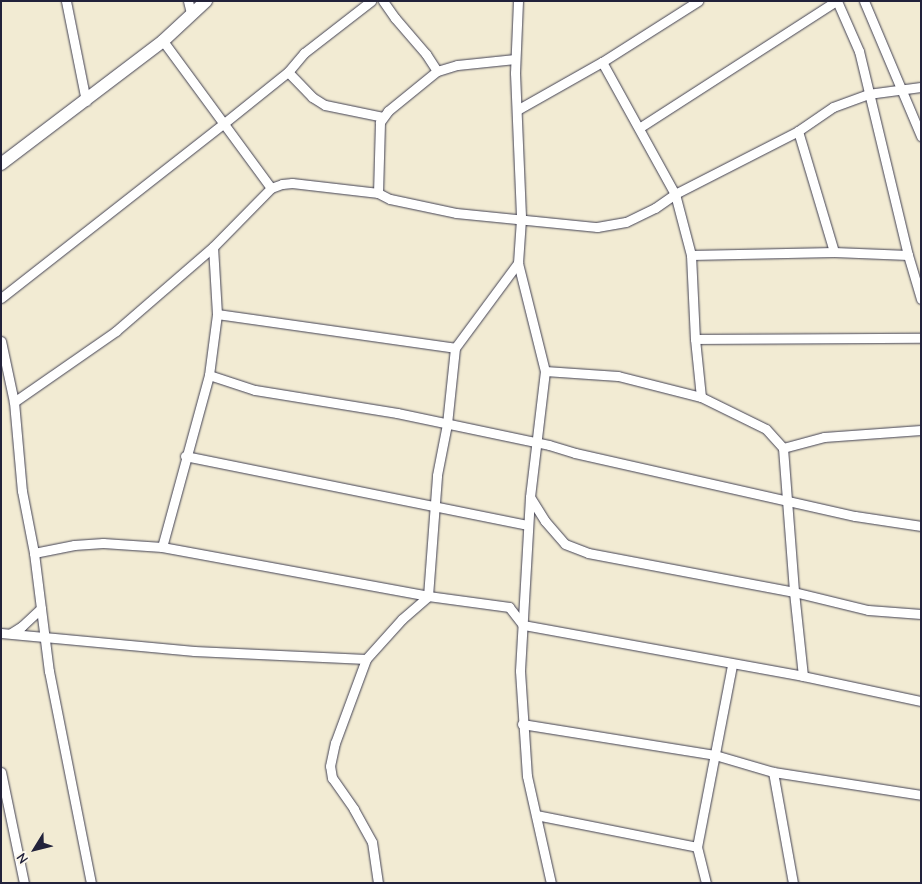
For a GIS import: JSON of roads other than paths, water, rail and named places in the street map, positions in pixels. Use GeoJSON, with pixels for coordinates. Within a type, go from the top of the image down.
{"type":"FeatureCollection","features":[{"type":"Feature","properties":{"kind":"street"},"geometry":{"type":"LineString","coordinates":[[66,1],[86,101]]}},
{"type":"Feature","properties":{"kind":"street"},"geometry":{"type":"LineString","coordinates":[[1,164],[163,42],[189,7],[206,1]]}},
{"type":"Feature","properties":{"kind":"street"},"geometry":{"type":"LineString","coordinates":[[1,298],[288,72],[304,53],[372,1]]}},
{"type":"Feature","properties":{"kind":"street"},"geometry":{"type":"LineString","coordinates":[[383,1],[426,54],[437,71]]}},
{"type":"Feature","properties":{"kind":"street"},"geometry":{"type":"LineString","coordinates":[[527,1],[517,3],[515,59],[521,218],[518,263],[545,371],[535,442],[530,497],[520,671],[522,724],[527,776],[551,883]]}},
{"type":"Feature","properties":{"kind":"street"},"geometry":{"type":"LineString","coordinates":[[517,110],[602,62],[698,1]]}},
{"type":"Feature","properties":{"kind":"street"},"geometry":{"type":"LineString","coordinates":[[639,128],[836,1],[860,51],[868,94],[908,255],[921,299]]}},
{"type":"Feature","properties":{"kind":"street"},"geometry":{"type":"LineString","coordinates":[[864,1],[921,136]]}},
{"type":"Feature","properties":{"kind":"street"},"geometry":{"type":"LineString","coordinates":[[163,42],[271,188]]}},
{"type":"Feature","properties":{"kind":"street"},"geometry":{"type":"LineString","coordinates":[[378,193],[380,122],[383,117],[437,71],[456,65],[515,59]]}},
{"type":"Feature","properties":{"kind":"street"},"geometry":{"type":"LineString","coordinates":[[602,62],[675,194],[691,255],[695,339],[701,397]]}},
{"type":"Feature","properties":{"kind":"street"},"geometry":{"type":"LineString","coordinates":[[288,72],[312,97],[326,104],[383,117]]}},
{"type":"Feature","properties":{"kind":"street"},"geometry":{"type":"LineString","coordinates":[[14,402],[116,331],[214,247],[271,188],[282,184],[292,183],[378,193],[390,199],[456,213],[521,218],[597,228],[626,222],[655,208],[675,194],[798,130],[833,107],[868,94],[921,87]]}},
{"type":"Feature","properties":{"kind":"street"},"geometry":{"type":"LineString","coordinates":[[798,130],[834,252]]}},
{"type":"Feature","properties":{"kind":"street"},"geometry":{"type":"LineString","coordinates":[[162,547],[185,456],[209,374],[217,314],[214,247]]}},
{"type":"Feature","properties":{"kind":"street"},"geometry":{"type":"LineString","coordinates":[[691,255],[834,252],[908,255]]}},
{"type":"Feature","properties":{"kind":"street"},"geometry":{"type":"LineString","coordinates":[[378,883],[372,842],[354,809],[332,778],[330,766],[335,743],[366,659],[402,618],[428,596],[437,475],[447,424],[455,348],[518,263]]}},
{"type":"Feature","properties":{"kind":"street"},"geometry":{"type":"LineString","coordinates":[[217,314],[455,348]]}},
{"type":"Feature","properties":{"kind":"street"},"geometry":{"type":"LineString","coordinates":[[695,339],[921,338]]}},
{"type":"Feature","properties":{"kind":"street"},"geometry":{"type":"LineString","coordinates":[[1,341],[14,402],[22,491],[34,553],[49,671],[90,883]]}},
{"type":"Feature","properties":{"kind":"street"},"geometry":{"type":"LineString","coordinates":[[545,371],[618,376],[701,397],[766,429],[784,448],[794,592],[803,676]]}},
{"type":"Feature","properties":{"kind":"street"},"geometry":{"type":"LineString","coordinates":[[209,374],[255,390],[397,413],[535,442],[855,516],[921,526]]}},
{"type":"Feature","properties":{"kind":"street"},"geometry":{"type":"LineString","coordinates":[[784,448],[824,437],[921,430]]}},
{"type":"Feature","properties":{"kind":"street"},"geometry":{"type":"LineString","coordinates":[[185,456],[528,525]]}},
{"type":"Feature","properties":{"kind":"street"},"geometry":{"type":"LineString","coordinates":[[530,497],[545,521],[565,544],[588,553],[794,592],[868,610],[921,614]]}},
{"type":"Feature","properties":{"kind":"street"},"geometry":{"type":"LineString","coordinates":[[34,553],[74,545],[103,543],[162,547],[428,596],[509,607],[523,625],[732,665],[803,676],[921,701]]}},
{"type":"Feature","properties":{"kind":"street"},"geometry":{"type":"LineString","coordinates":[[11,633],[22,626],[41,608]]}},
{"type":"Feature","properties":{"kind":"street"},"geometry":{"type":"LineString","coordinates":[[1,633],[194,651],[366,659]]}},
{"type":"Feature","properties":{"kind":"street"},"geometry":{"type":"LineString","coordinates":[[706,883],[698,847],[732,665]]}},
{"type":"Feature","properties":{"kind":"street"},"geometry":{"type":"LineString","coordinates":[[522,724],[715,755],[772,772],[921,795]]}},
{"type":"Feature","properties":{"kind":"street"},"geometry":{"type":"LineString","coordinates":[[1,772],[3,791],[24,883]]}},
{"type":"Feature","properties":{"kind":"street"},"geometry":{"type":"LineString","coordinates":[[772,772],[793,883]]}},
{"type":"Feature","properties":{"kind":"street"},"geometry":{"type":"LineString","coordinates":[[536,815],[698,847]]}}]}
